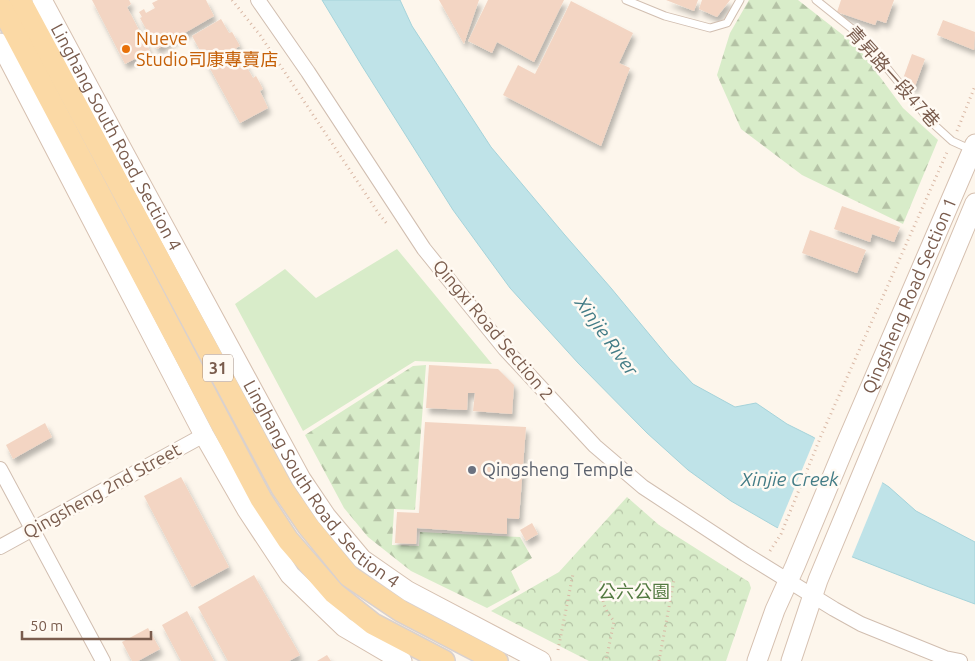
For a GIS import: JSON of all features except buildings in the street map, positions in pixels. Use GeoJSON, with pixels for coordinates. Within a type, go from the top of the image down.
{"type":"FeatureCollection","features":[{"type":"Feature","properties":{"kind":"main road","name":"Linghang South Road, Section 4"},"geometry":{"type":"LineString","coordinates":[[20,0],[282,488],[308,526],[349,576],[401,611],[497,661]]}},
{"type":"Feature","properties":{"kind":"main road","name":"31"},"geometry":{"type":"LineString","coordinates":[[0,5],[261,499],[288,540],[334,594],[373,624],[444,661]]}},
{"type":"Feature","properties":{"kind":"street","name":"Linghang South Road, Section 4"},"geometry":{"type":"LineString","coordinates":[[42,0],[296,470],[326,516],[362,559],[408,591],[541,661]]}},
{"type":"Feature","properties":{"kind":"street","name":"Qingxi Road Section 2"},"geometry":{"type":"LineString","coordinates":[[258,0],[308,72],[424,249],[505,349],[595,446],[643,487],[744,554],[861,624],[945,658],[960,661]]}},
{"type":"Feature","properties":{"kind":"street","name":"31"},"geometry":{"type":"LineString","coordinates":[[0,42],[204,435],[247,510],[290,575],[344,627],[402,661]]}},
{"type":"Feature","properties":{"kind":"street","name":"Qingsheng Road Section 1"},"geometry":{"type":"LineString","coordinates":[[801,588],[804,544],[974,149]]}},
{"type":"Feature","properties":{"kind":"street","name":"Qingsheng Road Section 1"},"geometry":{"type":"LineString","coordinates":[[801,588],[830,554],[975,203]]}},
{"type":"Feature","properties":{"kind":"street","name":"Qingsheng 2nd Street"},"geometry":{"type":"LineString","coordinates":[[0,547],[204,435]]}},
{"type":"Feature","properties":{"kind":"street"},"geometry":{"type":"LineString","coordinates":[[0,469],[103,661]]}},
{"type":"Feature","properties":{"kind":"street"},"geometry":{"type":"LineString","coordinates":[[756,661],[775,610],[801,588]]}},
{"type":"Feature","properties":{"kind":"street"},"geometry":{"type":"LineString","coordinates":[[791,661],[801,588]]}},
{"type":"Feature","properties":{"kind":"lane"},"geometry":{"type":"LineString","coordinates":[[626,0],[665,16],[710,28],[727,23],[740,0]]}},
{"type":"Feature","properties":{"kind":"lane","name":"青昇路一段47巷"},"geometry":{"type":"LineString","coordinates":[[816,0],[861,36],[930,121],[952,141],[974,149]]}},
{"type":"Feature","properties":{"kind":"path"},"geometry":{"type":"LineString","coordinates":[[770,552],[781,534],[821,436],[975,86]]}},
{"type":"Feature","properties":{"kind":"path"},"geometry":{"type":"LineString","coordinates":[[558,650],[573,574]]}},
{"type":"Feature","properties":{"kind":"path"},"geometry":{"type":"LineString","coordinates":[[659,661],[674,580]]}},
{"type":"Feature","properties":{"kind":"path"},"geometry":{"type":"LineString","coordinates":[[601,581],[602,598],[606,612],[614,621],[606,661]]}},
{"type":"Feature","properties":{"kind":"green space"},"geometry":{"type":"Polygon","coordinates":[[[749,0],[798,0],[857,46],[903,108],[938,140],[903,224],[802,175],[741,129],[717,75],[730,33],[749,0]]]}},
{"type":"Feature","properties":{"kind":"green space"},"geometry":{"type":"Polygon","coordinates":[[[397,249],[492,364],[415,361],[303,431],[235,304],[285,269],[316,298],[397,249]]]}},
{"type":"Feature","properties":{"kind":"green space"},"geometry":{"type":"Polygon","coordinates":[[[426,365],[415,510],[394,509],[392,545],[419,546],[420,532],[520,537],[532,558],[511,571],[520,590],[487,608],[411,571],[368,537],[344,508],[305,435],[413,366],[426,365]]]}},
{"type":"Feature","properties":{"kind":"green space","name":"公六公園"},"geometry":{"type":"Polygon","coordinates":[[[627,497],[659,525],[749,582],[751,588],[726,661],[589,661],[491,611],[559,572],[627,497]]]}},
{"type":"Feature","properties":{"kind":"water","name":"Xinjie Creek"},"geometry":{"type":"Polygon","coordinates":[[[322,0],[400,0],[412,26],[491,147],[693,384],[735,407],[756,403],[787,424],[813,437],[889,487],[916,511],[975,542],[975,604],[776,527],[731,501],[688,470],[647,433],[578,363],[510,288],[453,210],[322,0]]]}},
{"type":"Feature","properties":{"kind":"pier"},"geometry":{"type":"Polygon","coordinates":[[[816,436],[883,481],[851,559],[777,530],[816,436]]]}},
{"type":"Feature","properties":{"kind":"place","name":"Nueve Studio司康專賣店"},"geometry":{"type":"Point","coordinates":[126,49]}},
{"type":"Feature","properties":{"kind":"place","name":"Qingsheng Temple"},"geometry":{"type":"Point","coordinates":[472,470]}},
{"type":"Feature","properties":{"kind":"water label","name":"Xinjie River"},"geometry":{"type":"Point","coordinates":[607,336]}}]}
